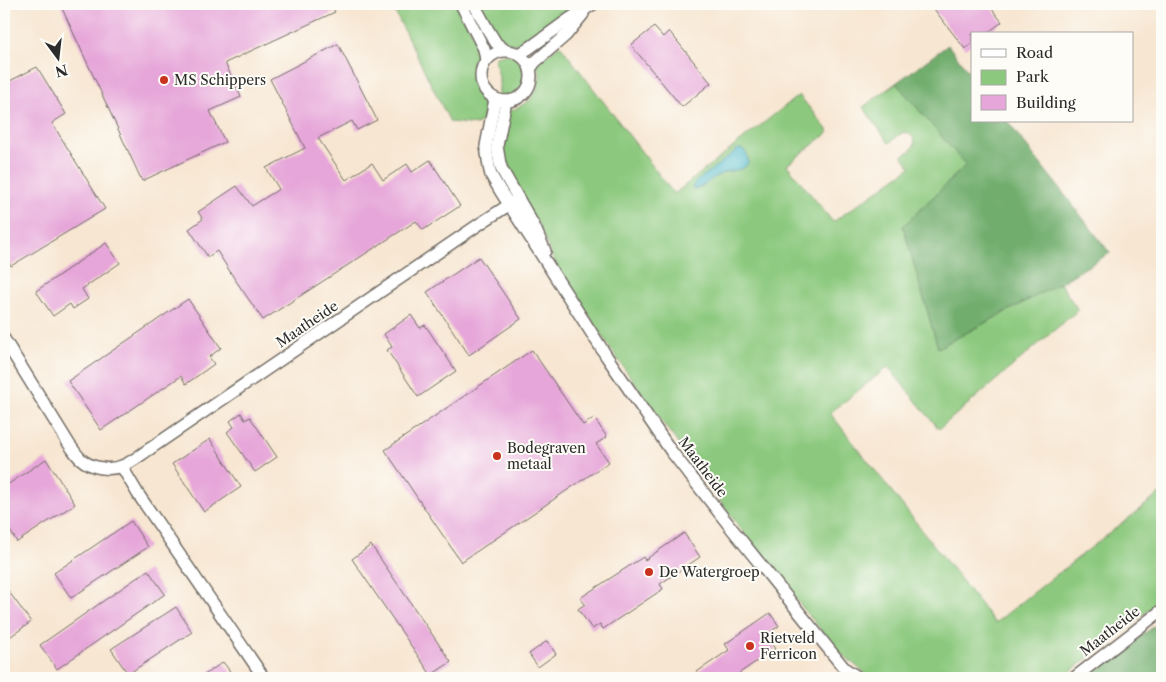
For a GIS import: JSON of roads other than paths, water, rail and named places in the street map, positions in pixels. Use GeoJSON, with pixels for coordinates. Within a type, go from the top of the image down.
{"type":"FeatureCollection","features":[{"type":"Feature","properties":{"kind":"street"},"geometry":{"type":"LineString","coordinates":[[461,4],[484,49],[486,60]]}},
{"type":"Feature","properties":{"kind":"street"},"geometry":{"type":"LineString","coordinates":[[474,4],[496,44],[505,50]]}},
{"type":"Feature","properties":{"kind":"street"},"geometry":{"type":"LineString","coordinates":[[519,54],[528,50],[568,20],[591,6]]}},
{"type":"Feature","properties":{"kind":"street"},"geometry":{"type":"LineString","coordinates":[[530,69],[535,62],[566,35],[591,6]]}},
{"type":"Feature","properties":{"kind":"street"},"geometry":{"type":"LineString","coordinates":[[505,50],[512,51],[524,58],[531,73],[531,82],[527,90],[522,96],[514,100],[500,100],[488,94],[481,81],[480,74],[486,60],[492,55],[505,50]]}},
{"type":"Feature","properties":{"kind":"street","name":"Maatheide"},"geometry":{"type":"LineString","coordinates":[[500,100],[486,146],[489,168],[492,175],[514,202],[554,274],[607,357],[672,450],[732,529],[852,678]]}},
{"type":"Feature","properties":{"kind":"street","name":"Maatheide"},"geometry":{"type":"LineString","coordinates":[[122,466],[514,202]]}},
{"type":"Feature","properties":{"kind":"street"},"geometry":{"type":"LineString","coordinates":[[4,339],[69,444],[81,460],[101,468],[122,466],[138,494],[264,678]]}},
{"type":"Feature","properties":{"kind":"street","name":"Maatheide"},"geometry":{"type":"LineString","coordinates":[[1075,678],[1162,610]]}},
{"type":"Feature","properties":{"kind":"street","name":"Maatheide"},"geometry":{"type":"LineString","coordinates":[[844,668],[860,678]]}},
{"type":"Feature","properties":{"kind":"water"},"geometry":{"type":"Polygon","coordinates":[[[738,149],[744,150],[747,155],[748,164],[745,167],[726,172],[705,185],[692,188],[697,181],[738,149]]]}},
{"type":"Feature","properties":{"kind":"place","name":"MS Schippers"},"geometry":{"type":"Point","coordinates":[164,80]}},
{"type":"Feature","properties":{"kind":"place","name":"Bodegraven metaal"},"geometry":{"type":"Point","coordinates":[497,456]}},
{"type":"Feature","properties":{"kind":"place","name":"De Watergroep"},"geometry":{"type":"Point","coordinates":[649,572]}},
{"type":"Feature","properties":{"kind":"place","name":"Rietveld Ferricon"},"geometry":{"type":"Point","coordinates":[750,646]}}]}
